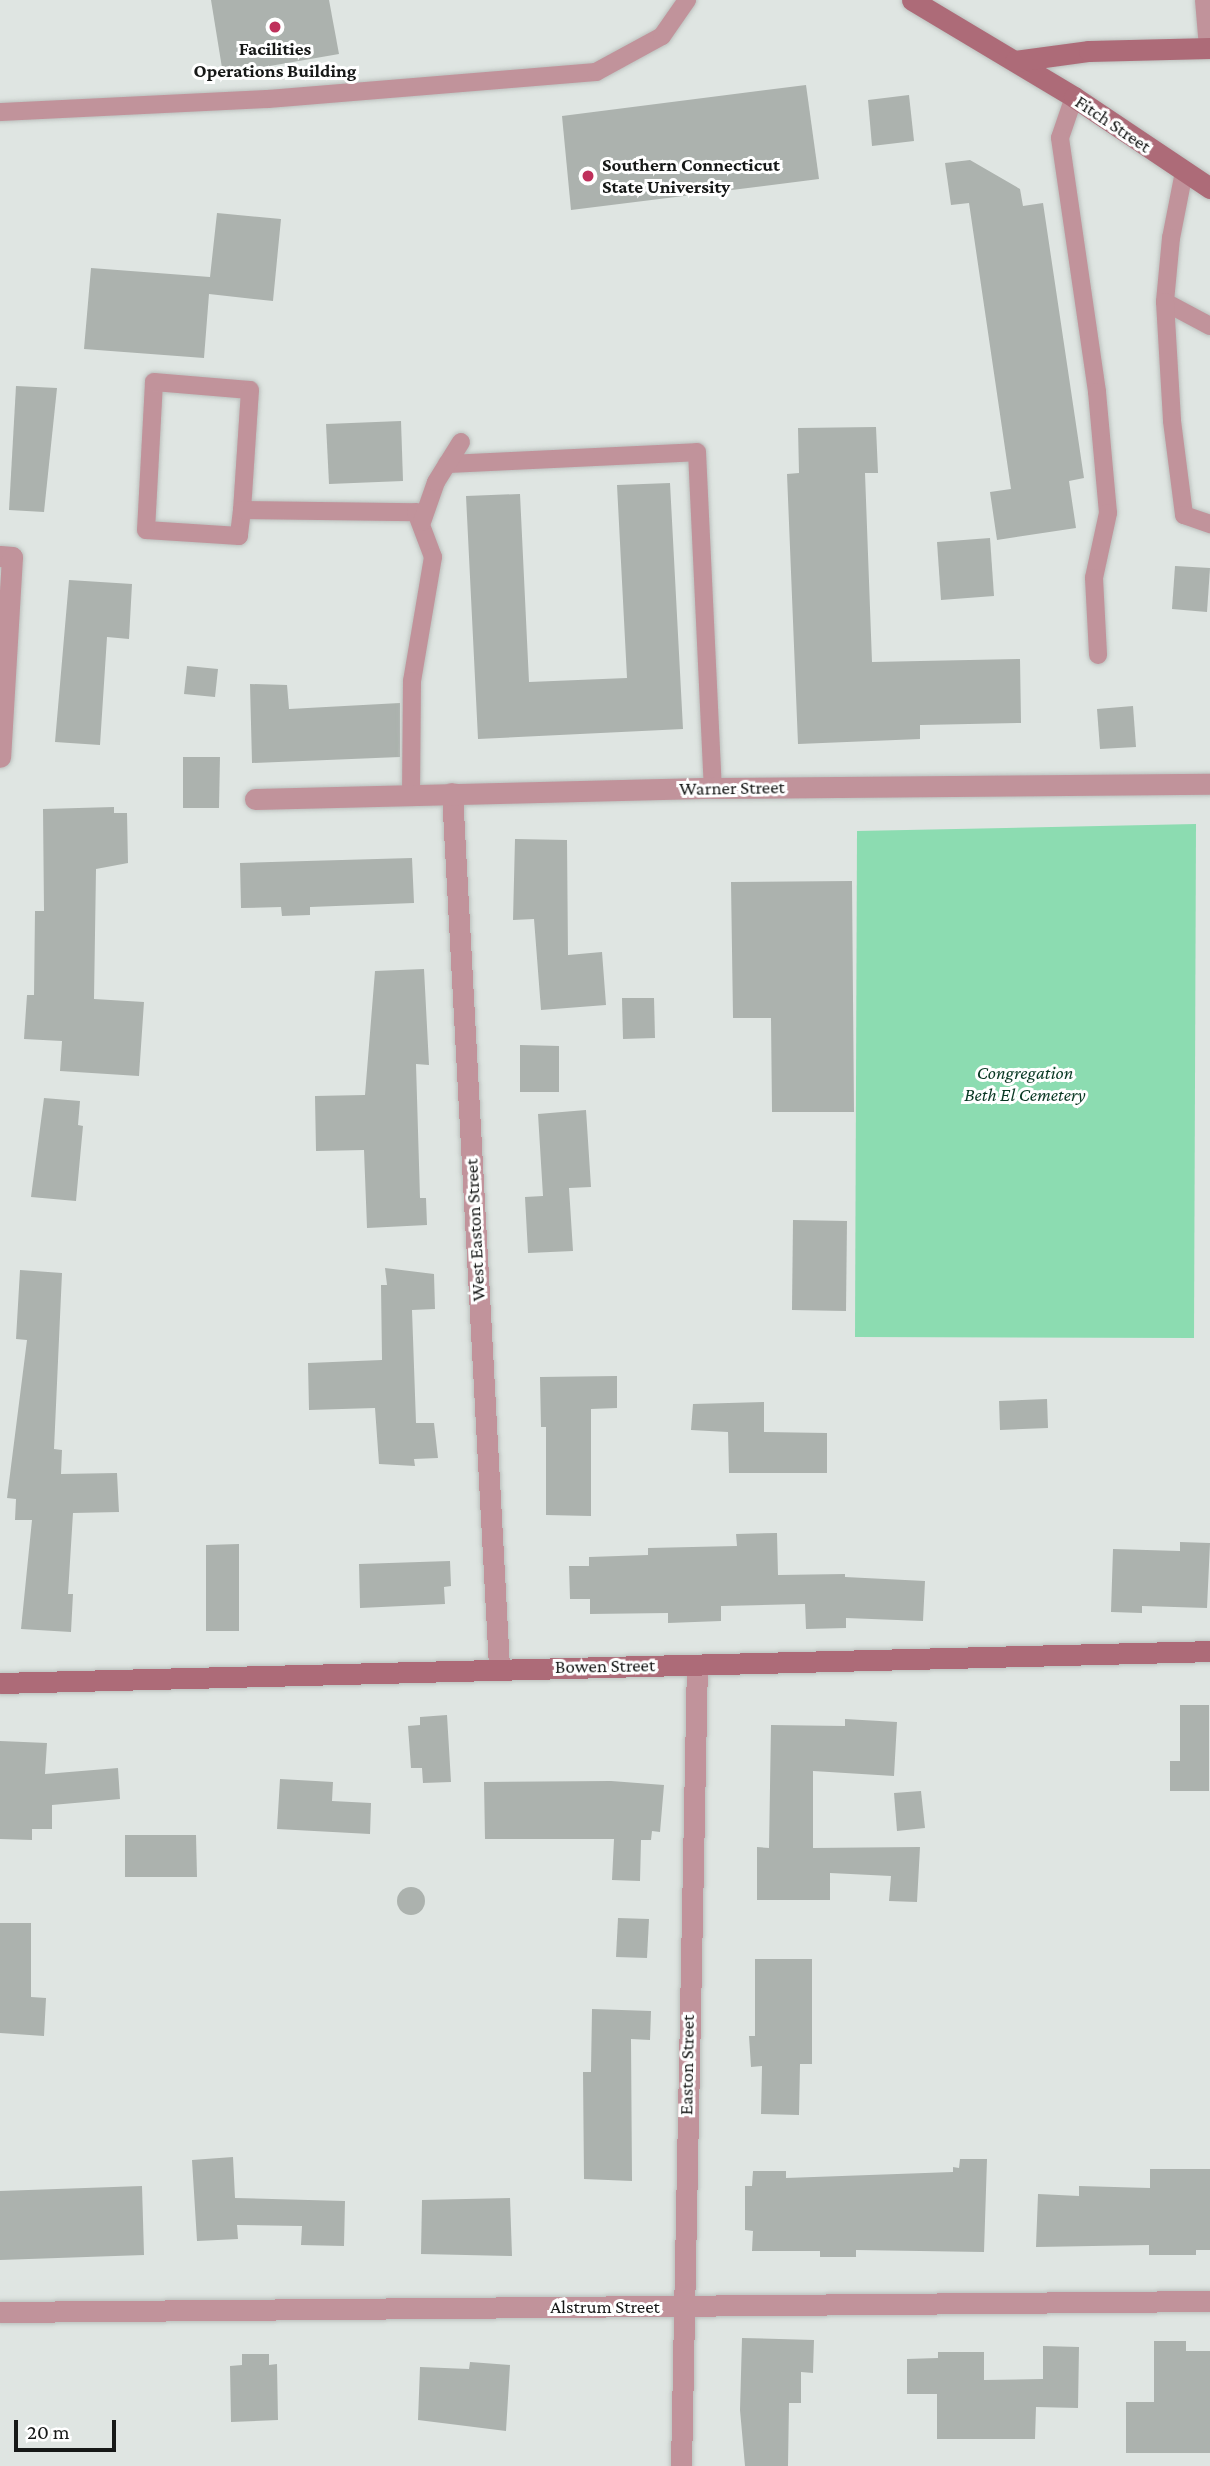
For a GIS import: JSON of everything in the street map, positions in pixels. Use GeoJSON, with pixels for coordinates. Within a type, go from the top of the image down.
{"type":"FeatureCollection","features":[{"type":"Feature","properties":{"kind":"main road","name":"Fitch Street"},"geometry":{"type":"LineString","coordinates":[[912,0],[1074,97],[1210,188]]}},
{"type":"Feature","properties":{"kind":"main road"},"geometry":{"type":"LineString","coordinates":[[1015,61],[1089,51],[1209,48]]}},
{"type":"Feature","properties":{"kind":"main road","name":"Bowen Street"},"geometry":{"type":"LineString","coordinates":[[0,1683],[499,1667],[697,1665],[1210,1651]]}},
{"type":"Feature","properties":{"kind":"street"},"geometry":{"type":"LineString","coordinates":[[0,556],[12,557],[0,757]]}},
{"type":"Feature","properties":{"kind":"street","name":"Warner Street"},"geometry":{"type":"LineString","coordinates":[[255,799],[411,793],[713,788],[1210,784]]}},
{"type":"Feature","properties":{"kind":"street","name":"West Easton Street"},"geometry":{"type":"LineString","coordinates":[[452,793],[499,1667]]}},
{"type":"Feature","properties":{"kind":"street","name":"Easton Street"},"geometry":{"type":"LineString","coordinates":[[681,2466],[681,2306],[697,1665]]}},
{"type":"Feature","properties":{"kind":"street","name":"Alstrum Street"},"geometry":{"type":"LineString","coordinates":[[0,2312],[1210,2301]]}},
{"type":"Feature","properties":{"kind":"lane"},"geometry":{"type":"LineString","coordinates":[[0,112],[268,99],[596,72],[662,36],[687,0]]}},
{"type":"Feature","properties":{"kind":"lane"},"geometry":{"type":"LineString","coordinates":[[1203,0],[1209,48]]}},
{"type":"Feature","properties":{"kind":"lane"},"geometry":{"type":"LineString","coordinates":[[1074,97],[1060,138],[1097,392],[1108,513],[1094,578],[1098,655]]}},
{"type":"Feature","properties":{"kind":"lane"},"geometry":{"type":"LineString","coordinates":[[1184,173],[1171,238],[1166,302],[1172,421],[1184,514],[1210,524]]}},
{"type":"Feature","properties":{"kind":"lane"},"geometry":{"type":"LineString","coordinates":[[1166,302],[1210,326]]}},
{"type":"Feature","properties":{"kind":"lane"},"geometry":{"type":"LineString","coordinates":[[154,382],[250,390],[242,510],[239,536],[146,530],[154,382]]}},
{"type":"Feature","properties":{"kind":"lane"},"geometry":{"type":"LineString","coordinates":[[422,522],[447,464],[461,442]]}},
{"type":"Feature","properties":{"kind":"lane"},"geometry":{"type":"LineString","coordinates":[[447,464],[697,452],[713,788]]}},
{"type":"Feature","properties":{"kind":"lane"},"geometry":{"type":"LineString","coordinates":[[242,510],[416,512],[422,522],[433,557],[412,681],[411,793]]}},
{"type":"Feature","properties":{"kind":"green space","name":"Congregation Beth El Cemetery"},"geometry":{"type":"Polygon","coordinates":[[[1196,824],[1194,1338],[855,1337],[857,831],[1196,824]]]}},
{"type":"Feature","properties":{"kind":"building","name":"Facilities Operations Building"},"geometry":{"type":"Polygon","coordinates":[[[211,0],[329,0],[339,54],[223,74],[211,0]]]}},
{"type":"Feature","properties":{"kind":"building"},"geometry":{"type":"Polygon","coordinates":[[[806,85],[819,179],[571,210],[562,116],[806,85]]]}},
{"type":"Feature","properties":{"kind":"building"},"geometry":{"type":"Polygon","coordinates":[[[909,95],[914,141],[872,146],[868,100],[909,95]]]}},
{"type":"Feature","properties":{"kind":"building"},"geometry":{"type":"Polygon","coordinates":[[[970,160],[1020,189],[1023,206],[1043,203],[1084,478],[1069,481],[1076,528],[997,540],[990,492],[1011,489],[969,203],[951,205],[945,163],[970,160]]]}},
{"type":"Feature","properties":{"kind":"building"},"geometry":{"type":"Polygon","coordinates":[[[217,213],[281,219],[273,301],[209,294],[204,358],[84,349],[91,268],[210,277],[217,213]]]}},
{"type":"Feature","properties":{"kind":"building"},"geometry":{"type":"Polygon","coordinates":[[[16,386],[57,388],[44,512],[9,510],[16,386]]]}},
{"type":"Feature","properties":{"kind":"building"},"geometry":{"type":"Polygon","coordinates":[[[401,421],[403,481],[329,484],[326,424],[401,421]]]}},
{"type":"Feature","properties":{"kind":"building"},"geometry":{"type":"Polygon","coordinates":[[[876,427],[878,473],[865,473],[872,662],[1020,659],[1021,723],[920,725],[920,739],[798,744],[787,474],[799,473],[798,428],[876,427]]]}},
{"type":"Feature","properties":{"kind":"building"},"geometry":{"type":"Polygon","coordinates":[[[670,483],[683,729],[478,739],[466,496],[520,494],[529,682],[627,678],[617,485],[670,483]]]}},
{"type":"Feature","properties":{"kind":"building"},"geometry":{"type":"Polygon","coordinates":[[[990,538],[994,596],[941,600],[937,542],[990,538]]]}},
{"type":"Feature","properties":{"kind":"building"},"geometry":{"type":"Polygon","coordinates":[[[1175,566],[1210,568],[1207,612],[1172,609],[1175,566]]]}},
{"type":"Feature","properties":{"kind":"building"},"geometry":{"type":"Polygon","coordinates":[[[69,580],[132,584],[129,639],[107,637],[100,745],[55,742],[69,580]]]}},
{"type":"Feature","properties":{"kind":"building"},"geometry":{"type":"Polygon","coordinates":[[[187,666],[218,669],[215,697],[184,694],[187,666]]]}},
{"type":"Feature","properties":{"kind":"building"},"geometry":{"type":"Polygon","coordinates":[[[250,684],[287,685],[289,709],[400,703],[400,757],[252,763],[250,684]]]}},
{"type":"Feature","properties":{"kind":"building"},"geometry":{"type":"Polygon","coordinates":[[[1133,706],[1136,747],[1100,749],[1097,709],[1133,706]]]}},
{"type":"Feature","properties":{"kind":"building"},"geometry":{"type":"Polygon","coordinates":[[[183,757],[220,757],[219,808],[183,808],[183,757]]]}},
{"type":"Feature","properties":{"kind":"building"},"geometry":{"type":"Polygon","coordinates":[[[114,807],[114,813],[127,813],[128,863],[96,869],[94,999],[144,1002],[139,1076],[60,1071],[62,1041],[24,1039],[27,995],[34,995],[35,911],[44,911],[43,809],[114,807]]]}},
{"type":"Feature","properties":{"kind":"building"},"geometry":{"type":"Polygon","coordinates":[[[515,839],[567,840],[568,955],[602,952],[606,1005],[541,1010],[534,919],[513,920],[515,839]]]}},
{"type":"Feature","properties":{"kind":"building"},"geometry":{"type":"Polygon","coordinates":[[[412,858],[414,903],[310,907],[310,915],[282,916],[281,907],[241,908],[240,863],[412,858]]]}},
{"type":"Feature","properties":{"kind":"building"},"geometry":{"type":"Polygon","coordinates":[[[852,881],[854,1112],[772,1112],[771,1018],[733,1018],[731,882],[852,881]]]}},
{"type":"Feature","properties":{"kind":"building"},"geometry":{"type":"Polygon","coordinates":[[[424,969],[429,1065],[416,1064],[420,1198],[426,1198],[427,1225],[367,1228],[364,1150],[316,1151],[315,1096],[365,1095],[375,971],[424,969]]]}},
{"type":"Feature","properties":{"kind":"building"},"geometry":{"type":"Polygon","coordinates":[[[622,998],[654,998],[655,1038],[623,1039],[622,998]]]}},
{"type":"Feature","properties":{"kind":"building"},"geometry":{"type":"Polygon","coordinates":[[[520,1045],[559,1046],[559,1092],[520,1092],[520,1045]]]}},
{"type":"Feature","properties":{"kind":"building"},"geometry":{"type":"Polygon","coordinates":[[[44,1098],[80,1101],[78,1125],[83,1126],[76,1201],[31,1197],[44,1098]]]}},
{"type":"Feature","properties":{"kind":"building"},"geometry":{"type":"Polygon","coordinates":[[[586,1110],[591,1187],[569,1188],[573,1251],[528,1253],[525,1197],[543,1196],[538,1114],[586,1110]]]}},
{"type":"Feature","properties":{"kind":"building"},"geometry":{"type":"Polygon","coordinates":[[[793,1220],[847,1221],[846,1311],[792,1310],[793,1220]]]}},
{"type":"Feature","properties":{"kind":"building"},"geometry":{"type":"Polygon","coordinates":[[[385,1268],[434,1274],[435,1309],[412,1310],[416,1423],[434,1423],[438,1458],[414,1459],[415,1466],[379,1464],[375,1408],[309,1410],[308,1363],[382,1360],[381,1285],[387,1285],[385,1268]]]}},
{"type":"Feature","properties":{"kind":"building"},"geometry":{"type":"Polygon","coordinates":[[[20,1270],[62,1273],[54,1449],[62,1450],[61,1474],[117,1473],[119,1512],[73,1513],[68,1594],[73,1594],[71,1632],[21,1629],[32,1520],[15,1520],[16,1499],[7,1498],[27,1340],[16,1339],[20,1270]]]}},
{"type":"Feature","properties":{"kind":"building"},"geometry":{"type":"Polygon","coordinates":[[[617,1376],[617,1408],[591,1409],[591,1516],[546,1515],[546,1427],[541,1427],[540,1377],[617,1376]]]}},
{"type":"Feature","properties":{"kind":"building"},"geometry":{"type":"Polygon","coordinates":[[[1047,1399],[1048,1428],[1000,1430],[999,1401],[1047,1399]]]}},
{"type":"Feature","properties":{"kind":"building"},"geometry":{"type":"Polygon","coordinates":[[[764,1402],[764,1432],[827,1433],[827,1473],[729,1473],[728,1432],[691,1430],[693,1404],[764,1402]]]}},
{"type":"Feature","properties":{"kind":"building"},"geometry":{"type":"Polygon","coordinates":[[[777,1533],[778,1575],[845,1574],[845,1577],[925,1581],[923,1621],[846,1618],[846,1628],[806,1629],[805,1604],[721,1606],[721,1621],[668,1623],[668,1613],[590,1614],[590,1599],[570,1599],[569,1566],[589,1566],[589,1557],[648,1555],[648,1548],[737,1546],[736,1534],[777,1533]]]}},
{"type":"Feature","properties":{"kind":"building"},"geometry":{"type":"Polygon","coordinates":[[[1180,1542],[1210,1543],[1207,1608],[1142,1606],[1142,1613],[1111,1612],[1113,1549],[1180,1551],[1180,1542]]]}},
{"type":"Feature","properties":{"kind":"building"},"geometry":{"type":"Polygon","coordinates":[[[239,1544],[239,1631],[206,1631],[206,1545],[239,1544]]]}},
{"type":"Feature","properties":{"kind":"building"},"geometry":{"type":"Polygon","coordinates":[[[450,1561],[451,1586],[444,1587],[445,1604],[360,1608],[359,1564],[450,1561]]]}},
{"type":"Feature","properties":{"kind":"building"},"geometry":{"type":"Polygon","coordinates":[[[1180,1705],[1209,1705],[1209,1791],[1170,1791],[1170,1761],[1180,1761],[1180,1705]]]}},
{"type":"Feature","properties":{"kind":"building"},"geometry":{"type":"Polygon","coordinates":[[[447,1715],[451,1782],[423,1783],[422,1768],[411,1768],[408,1726],[420,1725],[420,1717],[447,1715]]]}},
{"type":"Feature","properties":{"kind":"building"},"geometry":{"type":"Polygon","coordinates":[[[845,1719],[897,1722],[894,1776],[813,1771],[813,1848],[920,1847],[917,1902],[889,1901],[891,1876],[830,1873],[830,1900],[757,1900],[757,1847],[769,1848],[771,1725],[845,1726],[845,1719]]]}},
{"type":"Feature","properties":{"kind":"building"},"geometry":{"type":"Polygon","coordinates":[[[0,1741],[47,1743],[45,1774],[118,1768],[120,1799],[52,1805],[52,1829],[32,1829],[32,1840],[0,1839],[0,1741]]]}},
{"type":"Feature","properties":{"kind":"building"},"geometry":{"type":"Polygon","coordinates":[[[280,1779],[333,1782],[332,1801],[371,1803],[370,1834],[277,1829],[280,1779]]]}},
{"type":"Feature","properties":{"kind":"building"},"geometry":{"type":"Polygon","coordinates":[[[611,1781],[664,1785],[660,1832],[652,1831],[651,1840],[641,1840],[640,1881],[612,1880],[614,1839],[485,1839],[484,1782],[611,1781]]]}},
{"type":"Feature","properties":{"kind":"building"},"geometry":{"type":"Polygon","coordinates":[[[921,1791],[925,1828],[897,1831],[894,1793],[921,1791]]]}},
{"type":"Feature","properties":{"kind":"building"},"geometry":{"type":"Polygon","coordinates":[[[125,1835],[196,1835],[197,1877],[125,1877],[125,1835]]]}},
{"type":"Feature","properties":{"kind":"building"},"geometry":{"type":"Polygon","coordinates":[[[411,1887],[421,1891],[425,1901],[421,1911],[411,1915],[401,1911],[397,1901],[401,1891],[411,1887]]]}},
{"type":"Feature","properties":{"kind":"building"},"geometry":{"type":"Polygon","coordinates":[[[618,1918],[649,1919],[647,1958],[616,1957],[618,1918]]]}},
{"type":"Feature","properties":{"kind":"building"},"geometry":{"type":"Polygon","coordinates":[[[0,1923],[31,1923],[31,1997],[46,1998],[44,2036],[0,2033],[0,1923]]]}},
{"type":"Feature","properties":{"kind":"building"},"geometry":{"type":"Polygon","coordinates":[[[755,1959],[812,1959],[812,2064],[800,2064],[799,2115],[761,2114],[762,2066],[751,2067],[749,2036],[755,2036],[755,1959]]]}},
{"type":"Feature","properties":{"kind":"building"},"geometry":{"type":"Polygon","coordinates":[[[592,2009],[651,2011],[650,2040],[631,2039],[632,2181],[584,2179],[583,2072],[591,2072],[592,2009]]]}},
{"type":"Feature","properties":{"kind":"building"},"geometry":{"type":"Polygon","coordinates":[[[233,2157],[235,2198],[345,2201],[344,2246],[301,2245],[302,2226],[237,2225],[238,2239],[197,2241],[192,2160],[233,2157]]]}},
{"type":"Feature","properties":{"kind":"building"},"geometry":{"type":"Polygon","coordinates":[[[960,2159],[987,2159],[984,2252],[856,2250],[856,2257],[820,2257],[820,2251],[752,2251],[753,2231],[745,2230],[745,2186],[752,2186],[753,2171],[786,2171],[786,2178],[953,2172],[953,2167],[959,2168],[960,2159]]]}},
{"type":"Feature","properties":{"kind":"building"},"geometry":{"type":"Polygon","coordinates":[[[1150,2169],[1210,2169],[1210,2250],[1196,2250],[1196,2255],[1149,2255],[1149,2245],[1036,2247],[1038,2194],[1079,2196],[1079,2186],[1150,2188],[1150,2169]]]}},
{"type":"Feature","properties":{"kind":"building"},"geometry":{"type":"Polygon","coordinates":[[[142,2186],[144,2255],[0,2260],[0,2191],[142,2186]]]}},
{"type":"Feature","properties":{"kind":"building"},"geometry":{"type":"Polygon","coordinates":[[[510,2198],[512,2256],[421,2254],[422,2200],[510,2198]]]}},
{"type":"Feature","properties":{"kind":"building"},"geometry":{"type":"Polygon","coordinates":[[[742,2338],[814,2340],[813,2373],[801,2372],[801,2403],[789,2403],[788,2466],[745,2466],[740,2410],[742,2338]]]}},
{"type":"Feature","properties":{"kind":"building"},"geometry":{"type":"Polygon","coordinates":[[[1154,2341],[1186,2341],[1186,2351],[1210,2351],[1210,2453],[1126,2453],[1126,2402],[1154,2402],[1154,2341]]]}},
{"type":"Feature","properties":{"kind":"building"},"geometry":{"type":"Polygon","coordinates":[[[1043,2346],[1079,2347],[1078,2408],[1036,2407],[1035,2439],[937,2439],[937,2394],[907,2394],[907,2359],[938,2358],[938,2352],[984,2352],[984,2380],[1043,2379],[1043,2346]]]}},
{"type":"Feature","properties":{"kind":"building"},"geometry":{"type":"Polygon","coordinates":[[[242,2354],[269,2354],[269,2365],[277,2364],[278,2420],[231,2422],[230,2366],[242,2365],[242,2354]]]}},
{"type":"Feature","properties":{"kind":"building"},"geometry":{"type":"Polygon","coordinates":[[[470,2362],[510,2365],[506,2431],[418,2420],[420,2367],[469,2369],[470,2362]]]}},
{"type":"Feature","properties":{"kind":"place","name":"Facilities Operations Building"},"geometry":{"type":"Point","coordinates":[275,27]}},
{"type":"Feature","properties":{"kind":"place","name":"Southern Connecticut State University"},"geometry":{"type":"Point","coordinates":[588,176]}}]}
